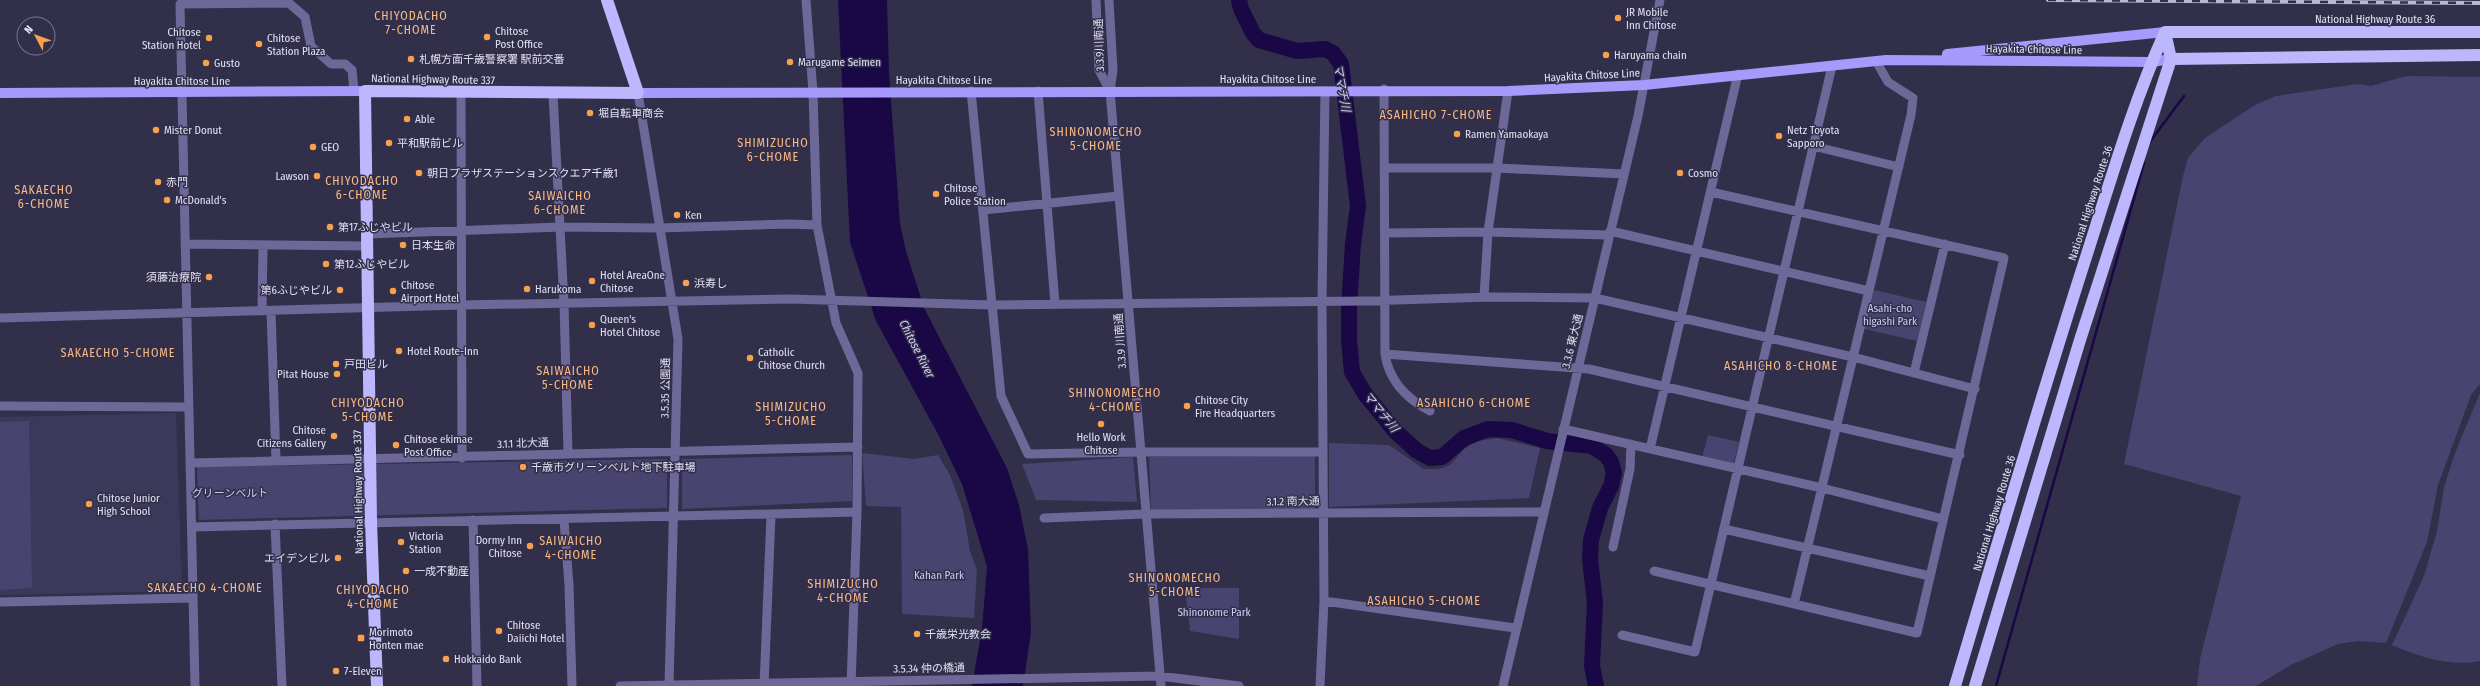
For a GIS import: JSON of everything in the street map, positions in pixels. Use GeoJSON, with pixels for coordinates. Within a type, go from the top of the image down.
{"type":"FeatureCollection","features":[{"type":"Feature","properties":{"kind":"highway"},"geometry":{"type":"LineString","coordinates":[[607,0],[638,93]]}},
{"type":"Feature","properties":{"kind":"highway"},"geometry":{"type":"LineString","coordinates":[[1975,686],[2080,340],[2171,59],[2165,32]]}},
{"type":"Feature","properties":{"kind":"highway","name":"National Highway Route 36"},"geometry":{"type":"LineString","coordinates":[[1955,686],[2062,333],[2152,62],[2165,32],[2480,32]]}},
{"type":"Feature","properties":{"kind":"highway"},"geometry":{"type":"LineString","coordinates":[[2171,59],[2480,55]]}},
{"type":"Feature","properties":{"kind":"highway","name":"National Highway Route 337"},"geometry":{"type":"LineString","coordinates":[[377,686],[371,521],[367,234],[359,91],[553,94],[638,93]]}},
{"type":"Feature","properties":{"kind":"main road","name":"Hayakita Chitose Line"},"geometry":{"type":"LineString","coordinates":[[638,93],[1357,90],[1508,91],[1644,85],[1738,74],[1832,66],[2165,32]]}},
{"type":"Feature","properties":{"kind":"main road","name":"Hayakita Chitose Line"},"geometry":{"type":"LineString","coordinates":[[1897,59],[2152,62],[2171,59]]}},
{"type":"Feature","properties":{"kind":"main road","name":"Hayakita Chitose Line"},"geometry":{"type":"LineString","coordinates":[[0,93],[183,94],[359,91]]}},
{"type":"Feature","properties":{"kind":"street"},"geometry":{"type":"LineString","coordinates":[[806,0],[817,92],[816,225],[836,323],[858,373],[857,512],[851,684]]}},
{"type":"Feature","properties":{"kind":"street","name":"3.3.9川南通"},"geometry":{"type":"LineString","coordinates":[[1096,0],[1099,70],[1110,91]]}},
{"type":"Feature","properties":{"kind":"street","name":"3.3.9川南通"},"geometry":{"type":"LineString","coordinates":[[1109,0],[1114,70],[1110,91]]}},
{"type":"Feature","properties":{"kind":"street","name":"3.3.6 東大通"},"geometry":{"type":"LineString","coordinates":[[1503,686],[1515,628],[1624,174],[1644,85],[1660,0]]}},
{"type":"Feature","properties":{"kind":"street"},"geometry":{"type":"LineString","coordinates":[[194,686],[192,527],[185,313],[183,94],[180,4],[290,2],[301,11],[308,25],[311,46],[331,64],[345,64],[352,70],[359,91]]}},
{"type":"Feature","properties":{"kind":"street"},"geometry":{"type":"LineString","coordinates":[[1794,604],[1884,231],[1913,98],[1888,82],[1876,61]]}},
{"type":"Feature","properties":{"kind":"street"},"geometry":{"type":"LineString","coordinates":[[1622,635],[1695,652],[1832,66]]}},
{"type":"Feature","properties":{"kind":"street"},"geometry":{"type":"LineString","coordinates":[[1650,449],[1738,74]]}},
{"type":"Feature","properties":{"kind":"street"},"geometry":{"type":"LineString","coordinates":[[1384,90],[1386,300],[1385,354],[1387,369],[1398,386],[1413,402],[1430,411]]}},
{"type":"Feature","properties":{"kind":"street"},"geometry":{"type":"LineString","coordinates":[[971,91],[1001,396],[1028,454],[1140,452],[1323,452]]}},
{"type":"Feature","properties":{"kind":"street"},"geometry":{"type":"LineString","coordinates":[[1038,91],[1055,304]]}},
{"type":"Feature","properties":{"kind":"street","name":"3.3.9 川南通"},"geometry":{"type":"LineString","coordinates":[[1110,91],[1129,304],[1145,514],[1161,686]]}},
{"type":"Feature","properties":{"kind":"street"},"geometry":{"type":"LineString","coordinates":[[1320,686],[1324,601],[1325,513],[1322,302],[1327,91]]}},
{"type":"Feature","properties":{"kind":"street"},"geometry":{"type":"LineString","coordinates":[[1484,297],[1488,232],[1508,91]]}},
{"type":"Feature","properties":{"kind":"street"},"geometry":{"type":"LineString","coordinates":[[461,93],[462,458]]}},
{"type":"Feature","properties":{"kind":"street","name":"3.5.35 公園通"},"geometry":{"type":"LineString","coordinates":[[638,93],[678,339],[669,685]]}},
{"type":"Feature","properties":{"kind":"street"},"geometry":{"type":"LineString","coordinates":[[553,94],[564,303],[568,453]]}},
{"type":"Feature","properties":{"kind":"street"},"geometry":{"type":"LineString","coordinates":[[1814,146],[1899,167]]}},
{"type":"Feature","properties":{"kind":"street"},"geometry":{"type":"LineString","coordinates":[[1384,168],[1496,168],[1624,174]]}},
{"type":"Feature","properties":{"kind":"street"},"geometry":{"type":"LineString","coordinates":[[1654,571],[1710,586],[1917,633],[1943,519],[1960,455],[2004,258],[1711,192]]}},
{"type":"Feature","properties":{"kind":"street"},"geometry":{"type":"LineString","coordinates":[[983,210],[1119,196]]}},
{"type":"Feature","properties":{"kind":"street"},"geometry":{"type":"LineString","coordinates":[[367,234],[560,227],[660,228],[788,224],[816,225]]}},
{"type":"Feature","properties":{"kind":"street"},"geometry":{"type":"LineString","coordinates":[[1385,233],[1610,233],[1784,270],[1869,291]]}},
{"type":"Feature","properties":{"kind":"street"},"geometry":{"type":"LineString","coordinates":[[184,244],[367,246]]}},
{"type":"Feature","properties":{"kind":"street"},"geometry":{"type":"LineString","coordinates":[[1914,373],[1945,244]]}},
{"type":"Feature","properties":{"kind":"street"},"geometry":{"type":"LineString","coordinates":[[263,245],[276,461]]}},
{"type":"Feature","properties":{"kind":"street"},"geometry":{"type":"LineString","coordinates":[[0,318],[461,305],[790,299],[857,300],[936,305],[1322,302],[1484,297],[1595,298],[1853,357],[1975,389]]}},
{"type":"Feature","properties":{"kind":"street"},"geometry":{"type":"LineString","coordinates":[[1385,354],[1589,369],[1665,385],[1960,455]]}},
{"type":"Feature","properties":{"kind":"street"},"geometry":{"type":"LineString","coordinates":[[0,406],[187,407]]}},
{"type":"Feature","properties":{"kind":"street"},"geometry":{"type":"LineString","coordinates":[[1562,433],[1631,444],[1822,488],[1943,519]]}},
{"type":"Feature","properties":{"kind":"street"},"geometry":{"type":"LineString","coordinates":[[1613,547],[1630,469],[1631,444]]}},
{"type":"Feature","properties":{"kind":"street","name":"3.1.1 北大通"},"geometry":{"type":"LineString","coordinates":[[190,463],[462,458],[568,453],[676,453],[858,447]]}},
{"type":"Feature","properties":{"kind":"street"},"geometry":{"type":"LineString","coordinates":[[192,527],[371,521],[673,518],[857,512]]}},
{"type":"Feature","properties":{"kind":"street","name":"3.1.2 南大通"},"geometry":{"type":"LineString","coordinates":[[1044,518],[1145,514],[1544,512]]}},
{"type":"Feature","properties":{"kind":"street"},"geometry":{"type":"LineString","coordinates":[[764,685],[771,515]]}},
{"type":"Feature","properties":{"kind":"street"},"geometry":{"type":"LineString","coordinates":[[473,520],[477,686]]}},
{"type":"Feature","properties":{"kind":"street"},"geometry":{"type":"LineString","coordinates":[[564,520],[569,585],[572,686]]}},
{"type":"Feature","properties":{"kind":"street"},"geometry":{"type":"LineString","coordinates":[[275,524],[282,686]]}},
{"type":"Feature","properties":{"kind":"street"},"geometry":{"type":"LineString","coordinates":[[1724,529],[1930,576]]}},
{"type":"Feature","properties":{"kind":"street"},"geometry":{"type":"LineString","coordinates":[[0,602],[192,598]]}},
{"type":"Feature","properties":{"kind":"street"},"geometry":{"type":"LineString","coordinates":[[1324,601],[1515,628]]}},
{"type":"Feature","properties":{"kind":"street","name":"3.5.34 仲の橋通"},"geometry":{"type":"LineString","coordinates":[[620,686],[950,683],[960,679],[1064,676],[1159,676],[1238,686]]}},
{"type":"Feature","properties":{"kind":"shaded area","name":"Chitose Junior High School"},"geometry":{"type":"Polygon","coordinates":[[[176,413],[182,591],[0,595],[0,417],[176,413]]]}},
{"type":"Feature","properties":{"kind":"green space"},"geometry":{"type":"Polygon","coordinates":[[[2406,76],[2480,77],[2480,384],[2471,395],[2438,485],[2427,542],[2386,643],[2358,641],[2338,644],[2291,665],[2256,686],[2197,686],[2200,659],[2241,496],[2124,464],[2183,176],[2188,158],[2205,138],[2255,105],[2276,96],[2357,84],[2371,86],[2406,76]]]}},
{"type":"Feature","properties":{"kind":"green space","name":"Asahi-cho higashi Park"},"geometry":{"type":"Polygon","coordinates":[[[1874,290],[1926,302],[1917,341],[1864,329],[1874,290]]]}},
{"type":"Feature","properties":{"kind":"green space"},"geometry":{"type":"Polygon","coordinates":[[[2480,393],[2480,661],[2469,663],[2447,662],[2424,657],[2392,645],[2424,576],[2437,531],[2444,487],[2455,453],[2480,393]]]}},
{"type":"Feature","properties":{"kind":"green space"},"geometry":{"type":"Polygon","coordinates":[[[29,421],[32,588],[0,590],[0,422],[29,421]]]}},
{"type":"Feature","properties":{"kind":"green space"},"geometry":{"type":"Polygon","coordinates":[[[1708,435],[1739,442],[1733,465],[1702,458],[1708,435]]]}},
{"type":"Feature","properties":{"kind":"green space"},"geometry":{"type":"Polygon","coordinates":[[[1497,438],[1540,448],[1529,498],[1329,507],[1329,443],[1389,445],[1424,469],[1439,469],[1450,465],[1464,449],[1478,441],[1497,438]]]}},
{"type":"Feature","properties":{"kind":"green space","name":"Kahan Park"},"geometry":{"type":"Polygon","coordinates":[[[862,453],[914,459],[938,455],[950,475],[963,510],[970,551],[977,570],[974,618],[902,614],[901,507],[866,506],[862,453]]]}},
{"type":"Feature","properties":{"kind":"green space"},"geometry":{"type":"Polygon","coordinates":[[[852,455],[852,501],[682,509],[682,459],[852,455]]]}},
{"type":"Feature","properties":{"kind":"green space"},"geometry":{"type":"Polygon","coordinates":[[[1315,456],[1315,509],[1151,510],[1149,457],[1315,456]]]}},
{"type":"Feature","properties":{"kind":"green space"},"geometry":{"type":"Polygon","coordinates":[[[1133,457],[1137,502],[1036,500],[1022,464],[1133,457]]]}},
{"type":"Feature","properties":{"kind":"green space","name":"グリーンベルト"},"geometry":{"type":"Polygon","coordinates":[[[667,459],[667,508],[199,520],[197,467],[667,459]]]}},
{"type":"Feature","properties":{"kind":"green space","name":"Shinonome Park"},"geometry":{"type":"Polygon","coordinates":[[[1185,588],[1239,588],[1239,639],[1190,631],[1185,588]]]}},
{"type":"Feature","properties":{"kind":"water","name":"Chitose River"},"geometry":{"type":"Polygon","coordinates":[[[838,0],[887,0],[889,73],[900,224],[906,251],[924,308],[1007,468],[1019,505],[1028,549],[1031,632],[1023,686],[972,686],[982,629],[987,566],[962,484],[939,436],[876,321],[850,242],[838,0]]]}},
{"type":"Feature","properties":{"kind":"waterway","name":"ママチ川"},"geometry":{"type":"LineString","coordinates":[[1239,0],[1241,9],[1253,33],[1259,40],[1297,51],[1325,49],[1333,53],[1341,64],[1358,206],[1353,244],[1349,307],[1349,340],[1352,372],[1365,394],[1395,431],[1417,451],[1430,458],[1442,457],[1464,438],[1488,429],[1512,430],[1547,441],[1592,446],[1606,455],[1611,462],[1614,473],[1611,486],[1600,508],[1591,540],[1590,559],[1595,603],[1592,666],[1596,686]]}},
{"type":"Feature","properties":{"kind":"waterway"},"geometry":{"type":"LineString","coordinates":[[2149,143],[2184,96]]}},
{"type":"Feature","properties":{"kind":"waterway"},"geometry":{"type":"LineString","coordinates":[[1996,686],[2144,163]]}},
{"type":"Feature","properties":{"kind":"railway"},"geometry":{"type":"LineString","coordinates":[[2048,0],[2480,3]]}},
{"type":"Feature","properties":{"kind":"place","name":"JR Mobile Inn Chitose"},"geometry":{"type":"Point","coordinates":[1618,18]}},
{"type":"Feature","properties":{"kind":"place","name":"Chitose Post Office"},"geometry":{"type":"Point","coordinates":[487,37]}},
{"type":"Feature","properties":{"kind":"place","name":"Chitose Station Hotel"},"geometry":{"type":"Point","coordinates":[209,38]}},
{"type":"Feature","properties":{"kind":"place","name":"Chitose Station Plaza"},"geometry":{"type":"Point","coordinates":[259,44]}},
{"type":"Feature","properties":{"kind":"place","name":"Haruyama chain"},"geometry":{"type":"Point","coordinates":[1606,55]}},
{"type":"Feature","properties":{"kind":"place","name":"札幌方面千歳警察署 駅前交番"},"geometry":{"type":"Point","coordinates":[411,59]}},
{"type":"Feature","properties":{"kind":"place","name":"Marugame Seimen"},"geometry":{"type":"Point","coordinates":[790,62]}},
{"type":"Feature","properties":{"kind":"place","name":"Gusto"},"geometry":{"type":"Point","coordinates":[206,63]}},
{"type":"Feature","properties":{"kind":"place","name":"堀自転車商会"},"geometry":{"type":"Point","coordinates":[590,113]}},
{"type":"Feature","properties":{"kind":"place","name":"Able"},"geometry":{"type":"Point","coordinates":[407,119]}},
{"type":"Feature","properties":{"kind":"place","name":"Mister Donut"},"geometry":{"type":"Point","coordinates":[156,130]}},
{"type":"Feature","properties":{"kind":"place","name":"Ramen Yamaokaya"},"geometry":{"type":"Point","coordinates":[1457,134]}},
{"type":"Feature","properties":{"kind":"place","name":"Netz Toyota Sapporo"},"geometry":{"type":"Point","coordinates":[1779,136]}},
{"type":"Feature","properties":{"kind":"place","name":"平和駅前ビル"},"geometry":{"type":"Point","coordinates":[389,143]}},
{"type":"Feature","properties":{"kind":"place","name":"GEO"},"geometry":{"type":"Point","coordinates":[313,147]}},
{"type":"Feature","properties":{"kind":"place","name":"朝日プラザステーションスクエア千歳1"},"geometry":{"type":"Point","coordinates":[419,173]}},
{"type":"Feature","properties":{"kind":"place","name":"Cosmo"},"geometry":{"type":"Point","coordinates":[1680,173]}},
{"type":"Feature","properties":{"kind":"place","name":"Lawson"},"geometry":{"type":"Point","coordinates":[317,176]}},
{"type":"Feature","properties":{"kind":"place","name":"赤門"},"geometry":{"type":"Point","coordinates":[158,182]}},
{"type":"Feature","properties":{"kind":"place","name":"Chitose Police Station"},"geometry":{"type":"Point","coordinates":[936,194]}},
{"type":"Feature","properties":{"kind":"place","name":"McDonald's"},"geometry":{"type":"Point","coordinates":[167,200]}},
{"type":"Feature","properties":{"kind":"place","name":"Ken"},"geometry":{"type":"Point","coordinates":[677,215]}},
{"type":"Feature","properties":{"kind":"place","name":"第17ふじやビル"},"geometry":{"type":"Point","coordinates":[330,227]}},
{"type":"Feature","properties":{"kind":"place","name":"日本生命"},"geometry":{"type":"Point","coordinates":[403,245]}},
{"type":"Feature","properties":{"kind":"place","name":"第12ふじやビル"},"geometry":{"type":"Point","coordinates":[326,264]}},
{"type":"Feature","properties":{"kind":"place","name":"須藤治療院"},"geometry":{"type":"Point","coordinates":[209,277]}},
{"type":"Feature","properties":{"kind":"place","name":"Hotel AreaOne Chitose"},"geometry":{"type":"Point","coordinates":[592,281]}},
{"type":"Feature","properties":{"kind":"place","name":"浜寿し"},"geometry":{"type":"Point","coordinates":[686,283]}},
{"type":"Feature","properties":{"kind":"place","name":"Harukoma"},"geometry":{"type":"Point","coordinates":[527,289]}},
{"type":"Feature","properties":{"kind":"place","name":"第6ふじやビル"},"geometry":{"type":"Point","coordinates":[340,290]}},
{"type":"Feature","properties":{"kind":"place","name":"Chitose Airport Hotel"},"geometry":{"type":"Point","coordinates":[393,291]}},
{"type":"Feature","properties":{"kind":"place","name":"Queen's Hotel Chitose"},"geometry":{"type":"Point","coordinates":[592,325]}},
{"type":"Feature","properties":{"kind":"place","name":"Hotel Route-Inn"},"geometry":{"type":"Point","coordinates":[399,351]}},
{"type":"Feature","properties":{"kind":"place","name":"Catholic Chitose Church"},"geometry":{"type":"Point","coordinates":[750,358]}},
{"type":"Feature","properties":{"kind":"place","name":"戸田ビル"},"geometry":{"type":"Point","coordinates":[336,364]}},
{"type":"Feature","properties":{"kind":"place","name":"Pitat House"},"geometry":{"type":"Point","coordinates":[337,374]}},
{"type":"Feature","properties":{"kind":"place","name":"Chitose City Fire Headquarters"},"geometry":{"type":"Point","coordinates":[1187,406]}},
{"type":"Feature","properties":{"kind":"place","name":"Hello Work Chitose"},"geometry":{"type":"Point","coordinates":[1101,424]}},
{"type":"Feature","properties":{"kind":"place","name":"Chitose Citizens Gallery"},"geometry":{"type":"Point","coordinates":[334,436]}},
{"type":"Feature","properties":{"kind":"place","name":"Chitose ekimae Post Office"},"geometry":{"type":"Point","coordinates":[396,445]}},
{"type":"Feature","properties":{"kind":"place","name":"千歳市グリーンベルト地下駐車場"},"geometry":{"type":"Point","coordinates":[523,467]}},
{"type":"Feature","properties":{"kind":"place","name":"Chitose Junior High School"},"geometry":{"type":"Point","coordinates":[89,504]}},
{"type":"Feature","properties":{"kind":"place","name":"Victoria Station"},"geometry":{"type":"Point","coordinates":[401,542]}},
{"type":"Feature","properties":{"kind":"place","name":"Dormy Inn Chitose"},"geometry":{"type":"Point","coordinates":[530,546]}},
{"type":"Feature","properties":{"kind":"place","name":"エイデンビル"},"geometry":{"type":"Point","coordinates":[338,558]}},
{"type":"Feature","properties":{"kind":"place","name":"一成不動産"},"geometry":{"type":"Point","coordinates":[406,571]}},
{"type":"Feature","properties":{"kind":"place","name":"Chitose Daiichi Hotel"},"geometry":{"type":"Point","coordinates":[499,631]}},
{"type":"Feature","properties":{"kind":"place","name":"千歳栄光教会"},"geometry":{"type":"Point","coordinates":[917,634]}},
{"type":"Feature","properties":{"kind":"place","name":"Morimoto Honten mae"},"geometry":{"type":"Point","coordinates":[361,638]}},
{"type":"Feature","properties":{"kind":"place","name":"Hokkaido Bank"},"geometry":{"type":"Point","coordinates":[446,659]}},
{"type":"Feature","properties":{"kind":"place","name":"7-Eleven"},"geometry":{"type":"Point","coordinates":[336,671]}},
{"type":"Feature","properties":{"kind":"district","name":"CHIYODACHO 7-CHOME"},"geometry":{"type":"Point","coordinates":[411,23]}},
{"type":"Feature","properties":{"kind":"district","name":"ASAHICHO 7-CHOME"},"geometry":{"type":"Point","coordinates":[1436,115]}},
{"type":"Feature","properties":{"kind":"district","name":"SHINONOMECHO 5-CHOME"},"geometry":{"type":"Point","coordinates":[1096,139]}},
{"type":"Feature","properties":{"kind":"district","name":"SHIMIZUCHO 6-CHOME"},"geometry":{"type":"Point","coordinates":[773,150]}},
{"type":"Feature","properties":{"kind":"district","name":"CHIYODACHO 6-CHOME"},"geometry":{"type":"Point","coordinates":[362,188]}},
{"type":"Feature","properties":{"kind":"district","name":"SAKAECHO 6-CHOME"},"geometry":{"type":"Point","coordinates":[44,197]}},
{"type":"Feature","properties":{"kind":"district","name":"SAIWAICHO 6-CHOME"},"geometry":{"type":"Point","coordinates":[560,203]}},
{"type":"Feature","properties":{"kind":"district","name":"SAKAECHO 5-CHOME"},"geometry":{"type":"Point","coordinates":[118,353]}},
{"type":"Feature","properties":{"kind":"district","name":"ASAHICHO 8-CHOME"},"geometry":{"type":"Point","coordinates":[1781,366]}},
{"type":"Feature","properties":{"kind":"district","name":"SAIWAICHO 5-CHOME"},"geometry":{"type":"Point","coordinates":[568,378]}},
{"type":"Feature","properties":{"kind":"district","name":"SHINONOMECHO 4-CHOME"},"geometry":{"type":"Point","coordinates":[1115,400]}},
{"type":"Feature","properties":{"kind":"district","name":"ASAHICHO 6-CHOME"},"geometry":{"type":"Point","coordinates":[1474,403]}},
{"type":"Feature","properties":{"kind":"district","name":"CHIYODACHO 5-CHOME"},"geometry":{"type":"Point","coordinates":[368,410]}},
{"type":"Feature","properties":{"kind":"district","name":"SHIMIZUCHO 5-CHOME"},"geometry":{"type":"Point","coordinates":[791,414]}},
{"type":"Feature","properties":{"kind":"district","name":"SAIWAICHO 4-CHOME"},"geometry":{"type":"Point","coordinates":[571,548]}},
{"type":"Feature","properties":{"kind":"district","name":"SHINONOMECHO 5-CHOME"},"geometry":{"type":"Point","coordinates":[1175,585]}},
{"type":"Feature","properties":{"kind":"district","name":"SAKAECHO 4-CHOME"},"geometry":{"type":"Point","coordinates":[205,588]}},
{"type":"Feature","properties":{"kind":"district","name":"SHIMIZUCHO 4-CHOME"},"geometry":{"type":"Point","coordinates":[843,591]}},
{"type":"Feature","properties":{"kind":"district","name":"CHIYODACHO 4-CHOME"},"geometry":{"type":"Point","coordinates":[373,597]}},
{"type":"Feature","properties":{"kind":"district","name":"ASAHICHO 5-CHOME"},"geometry":{"type":"Point","coordinates":[1424,601]}}]}
